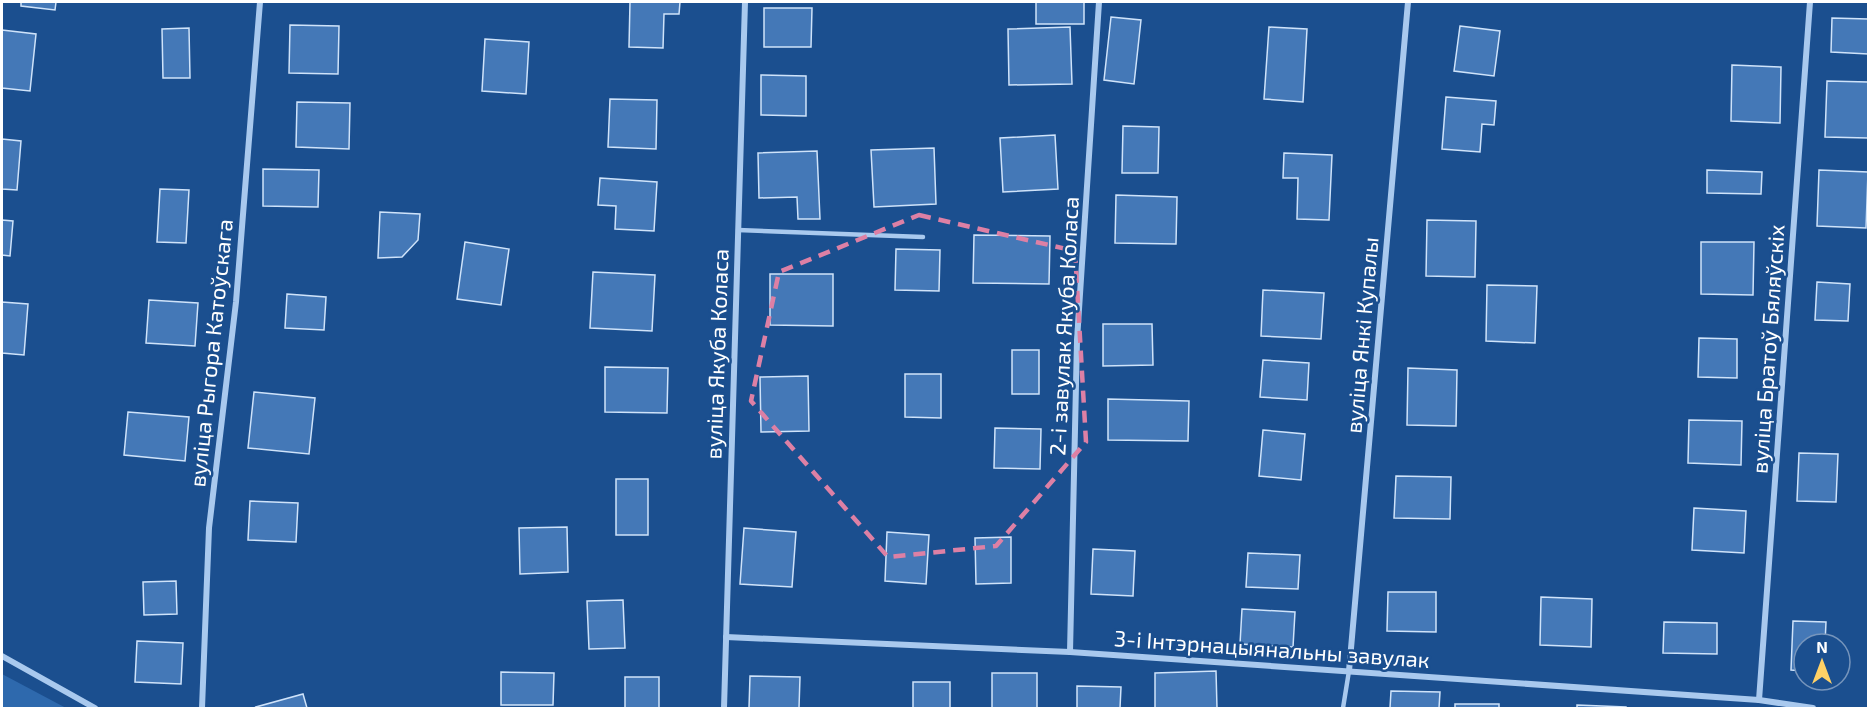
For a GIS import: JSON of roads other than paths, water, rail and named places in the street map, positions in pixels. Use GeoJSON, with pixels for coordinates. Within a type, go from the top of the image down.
{"type":"FeatureCollection","features":[{"type":"Feature","properties":{"kind":"street","name":"вуліца Рыгора Катоўскага"},"geometry":{"type":"LineString","coordinates":[[202,708],[209,528],[236,302],[260,2]]}},
{"type":"Feature","properties":{"kind":"street","name":"вуліца Якуба Коласа"},"geometry":{"type":"LineString","coordinates":[[724,708],[745,2]]}},
{"type":"Feature","properties":{"kind":"street","name":"2-і завулак Якуба Коласа"},"geometry":{"type":"LineString","coordinates":[[1071,652],[1077,340],[1099,2]]}},
{"type":"Feature","properties":{"kind":"street","name":"вуліца Янкі Купалы"},"geometry":{"type":"LineString","coordinates":[[1349,671],[1408,2]]}},
{"type":"Feature","properties":{"kind":"street","name":"вуліца Братоў Бяляўскіх"},"geometry":{"type":"LineString","coordinates":[[1759,700],[1810,2]]}},
{"type":"Feature","properties":{"kind":"street","name":"3-і Інтэрнацыянальны завулак"},"geometry":{"type":"LineString","coordinates":[[726,637],[1071,652],[1759,700],[1814,708]]}},
{"type":"Feature","properties":{"kind":"street"},"geometry":{"type":"LineString","coordinates":[[2,656],[95,708]]}},
{"type":"Feature","properties":{"kind":"lane"},"geometry":{"type":"LineString","coordinates":[[738,230],[923,237]]}},
{"type":"Feature","properties":{"kind":"lane"},"geometry":{"type":"LineString","coordinates":[[1343,708],[1349,671]]}}]}
